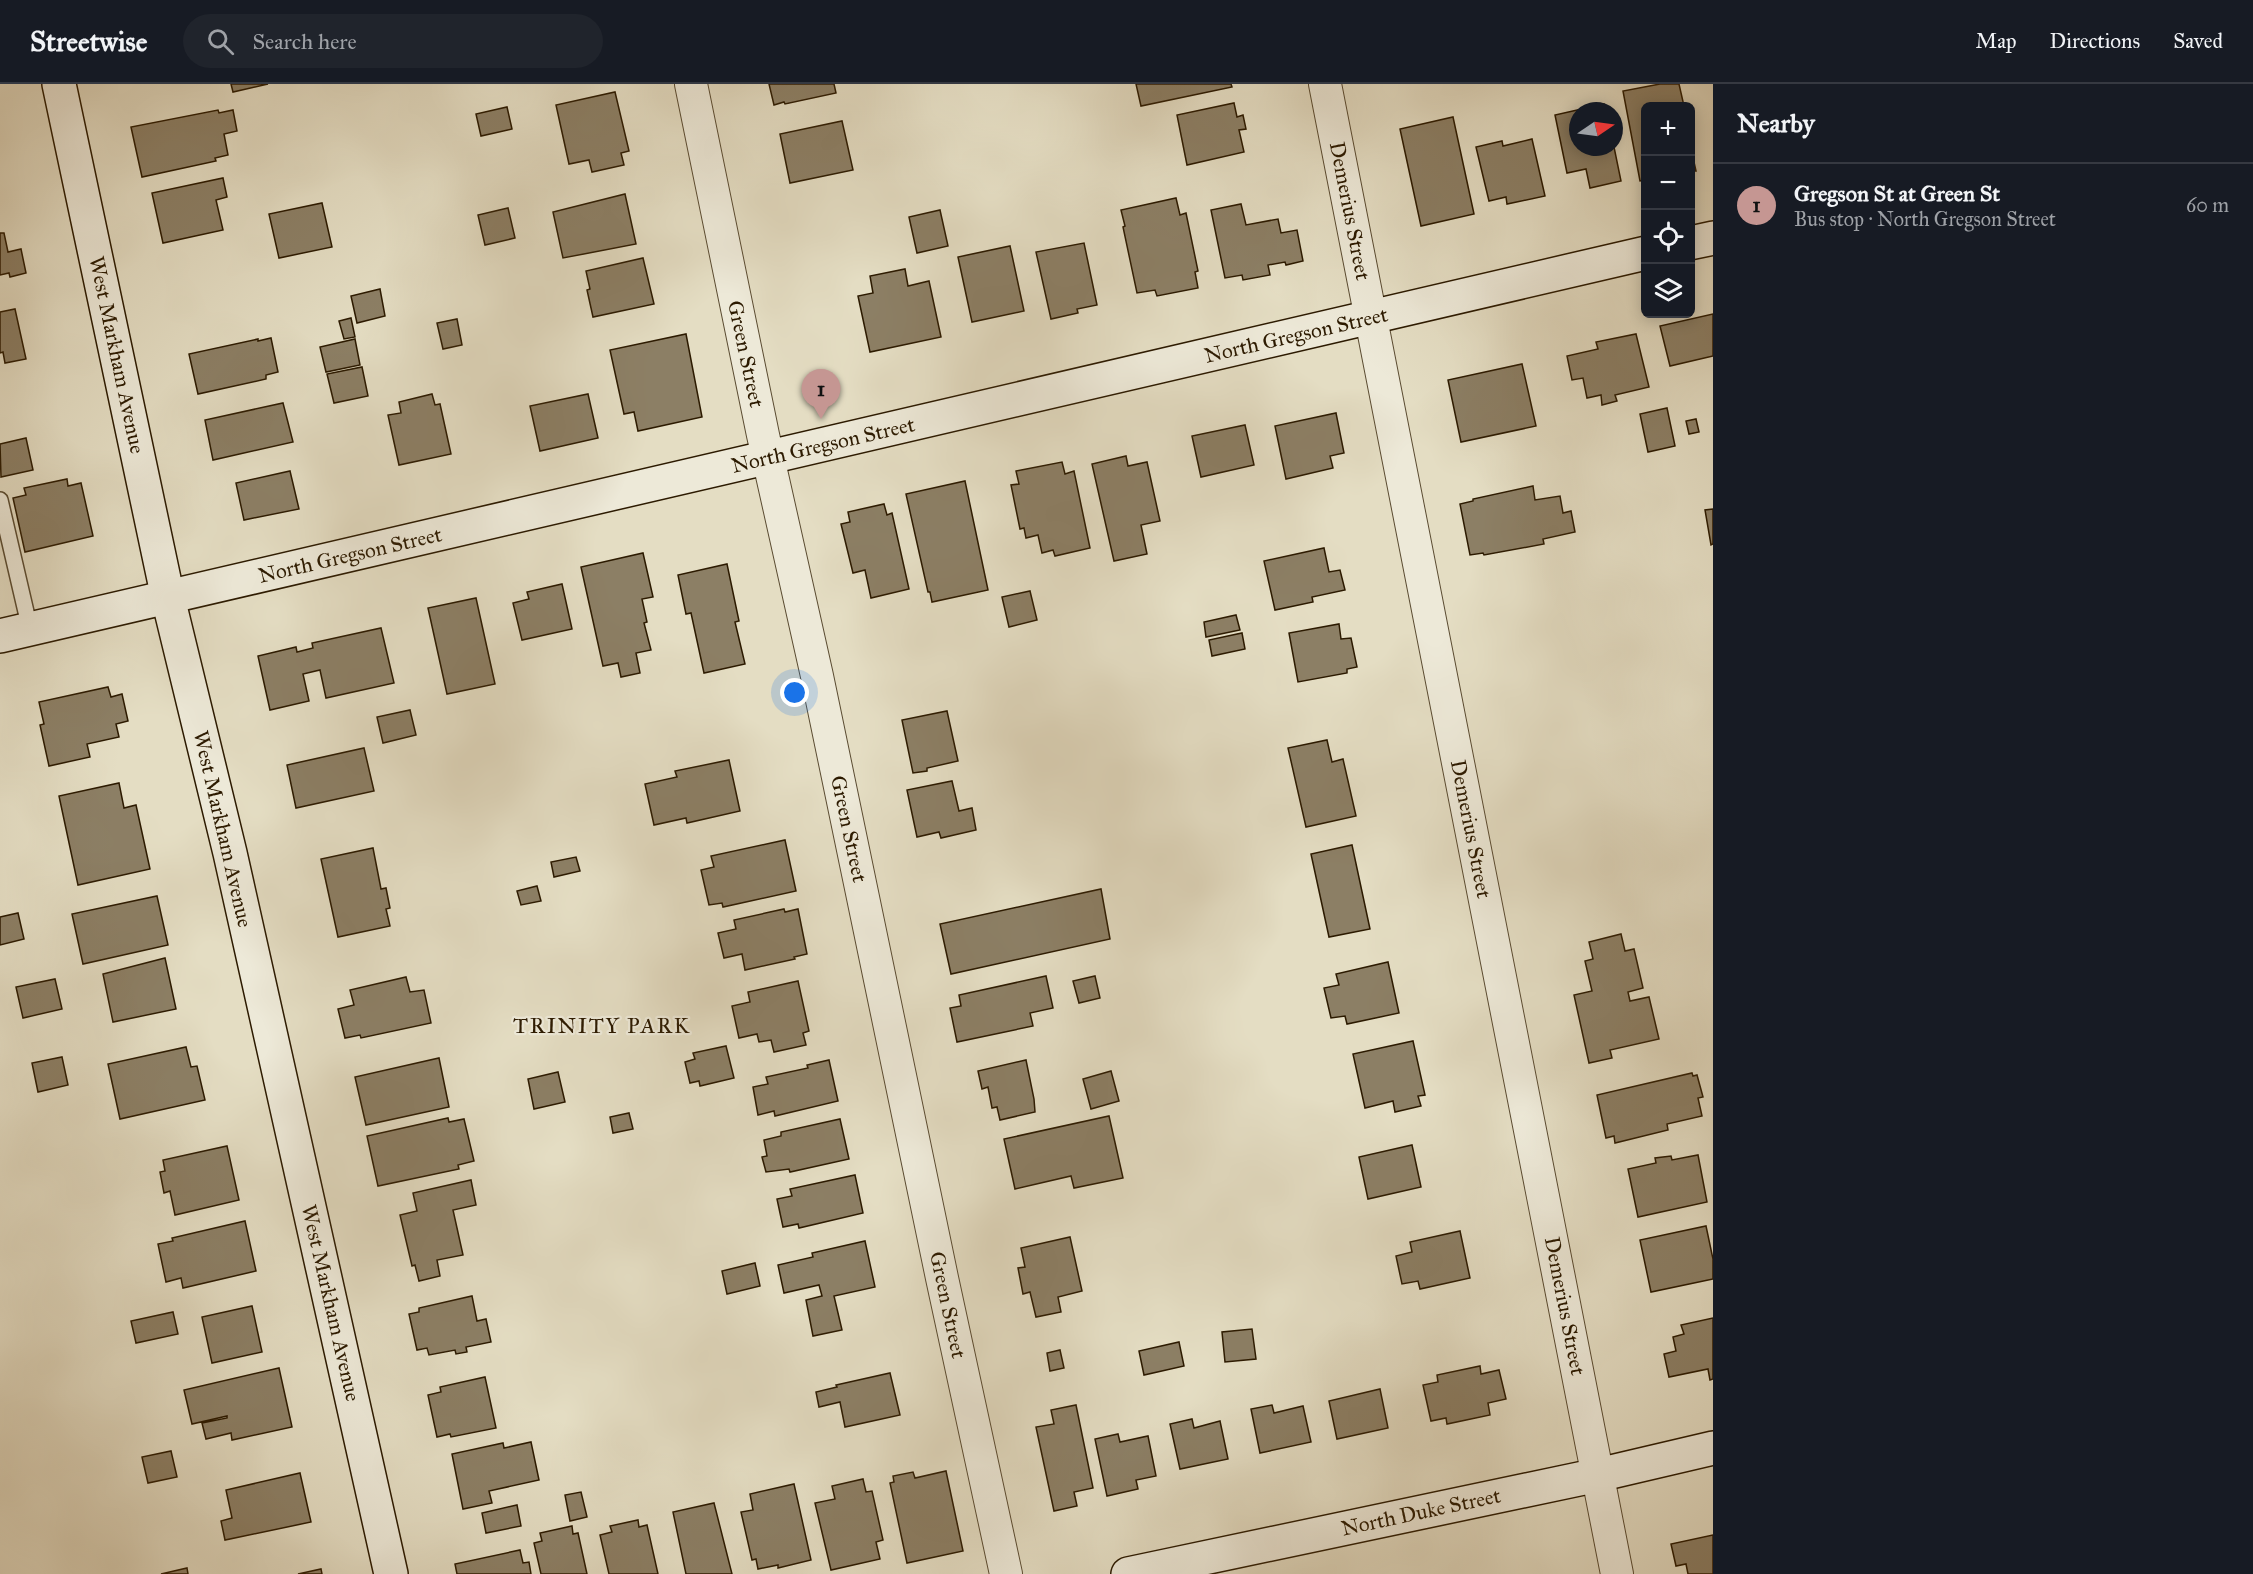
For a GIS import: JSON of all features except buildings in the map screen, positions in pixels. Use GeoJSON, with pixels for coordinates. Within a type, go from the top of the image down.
{"type":"FeatureCollection","features":[{"type":"Feature","properties":{"kind":"main road","name":"West Markham Avenue"},"geometry":{"type":"LineString","coordinates":[[59,84],[168,598],[232,865],[391,1574]]}},
{"type":"Feature","properties":{"kind":"main road"},"geometry":{"type":"LineString","coordinates":[[1695,242],[1713,238]]}},
{"type":"Feature","properties":{"kind":"main road","name":"North Gregson Street"},"geometry":{"type":"LineString","coordinates":[[15,633],[1641,255]]}},
{"type":"Feature","properties":{"kind":"main road","name":"North Duke Street"},"geometry":{"type":"LineString","coordinates":[[1128,1574],[1598,1475],[1713,1448]]}},
{"type":"Feature","properties":{"kind":"street","name":"Green Street"},"geometry":{"type":"LineString","coordinates":[[691,84],[768,458],[817,676],[1006,1574]]}},
{"type":"Feature","properties":{"kind":"street","name":"Demerius Street"},"geometry":{"type":"LineString","coordinates":[[1325,84],[1617,1574]]}},
{"type":"Feature","properties":{"kind":"lane"},"geometry":{"type":"LineString","coordinates":[[0,500],[15,633]]}},
{"type":"Feature","properties":{"kind":"place","name":"Gregson St at Green St"},"geometry":{"type":"Point","coordinates":[821,419]}},
{"type":"Feature","properties":{"kind":"district","name":"TRINITY PARK"},"geometry":{"type":"Point","coordinates":[602,1025]}}]}
